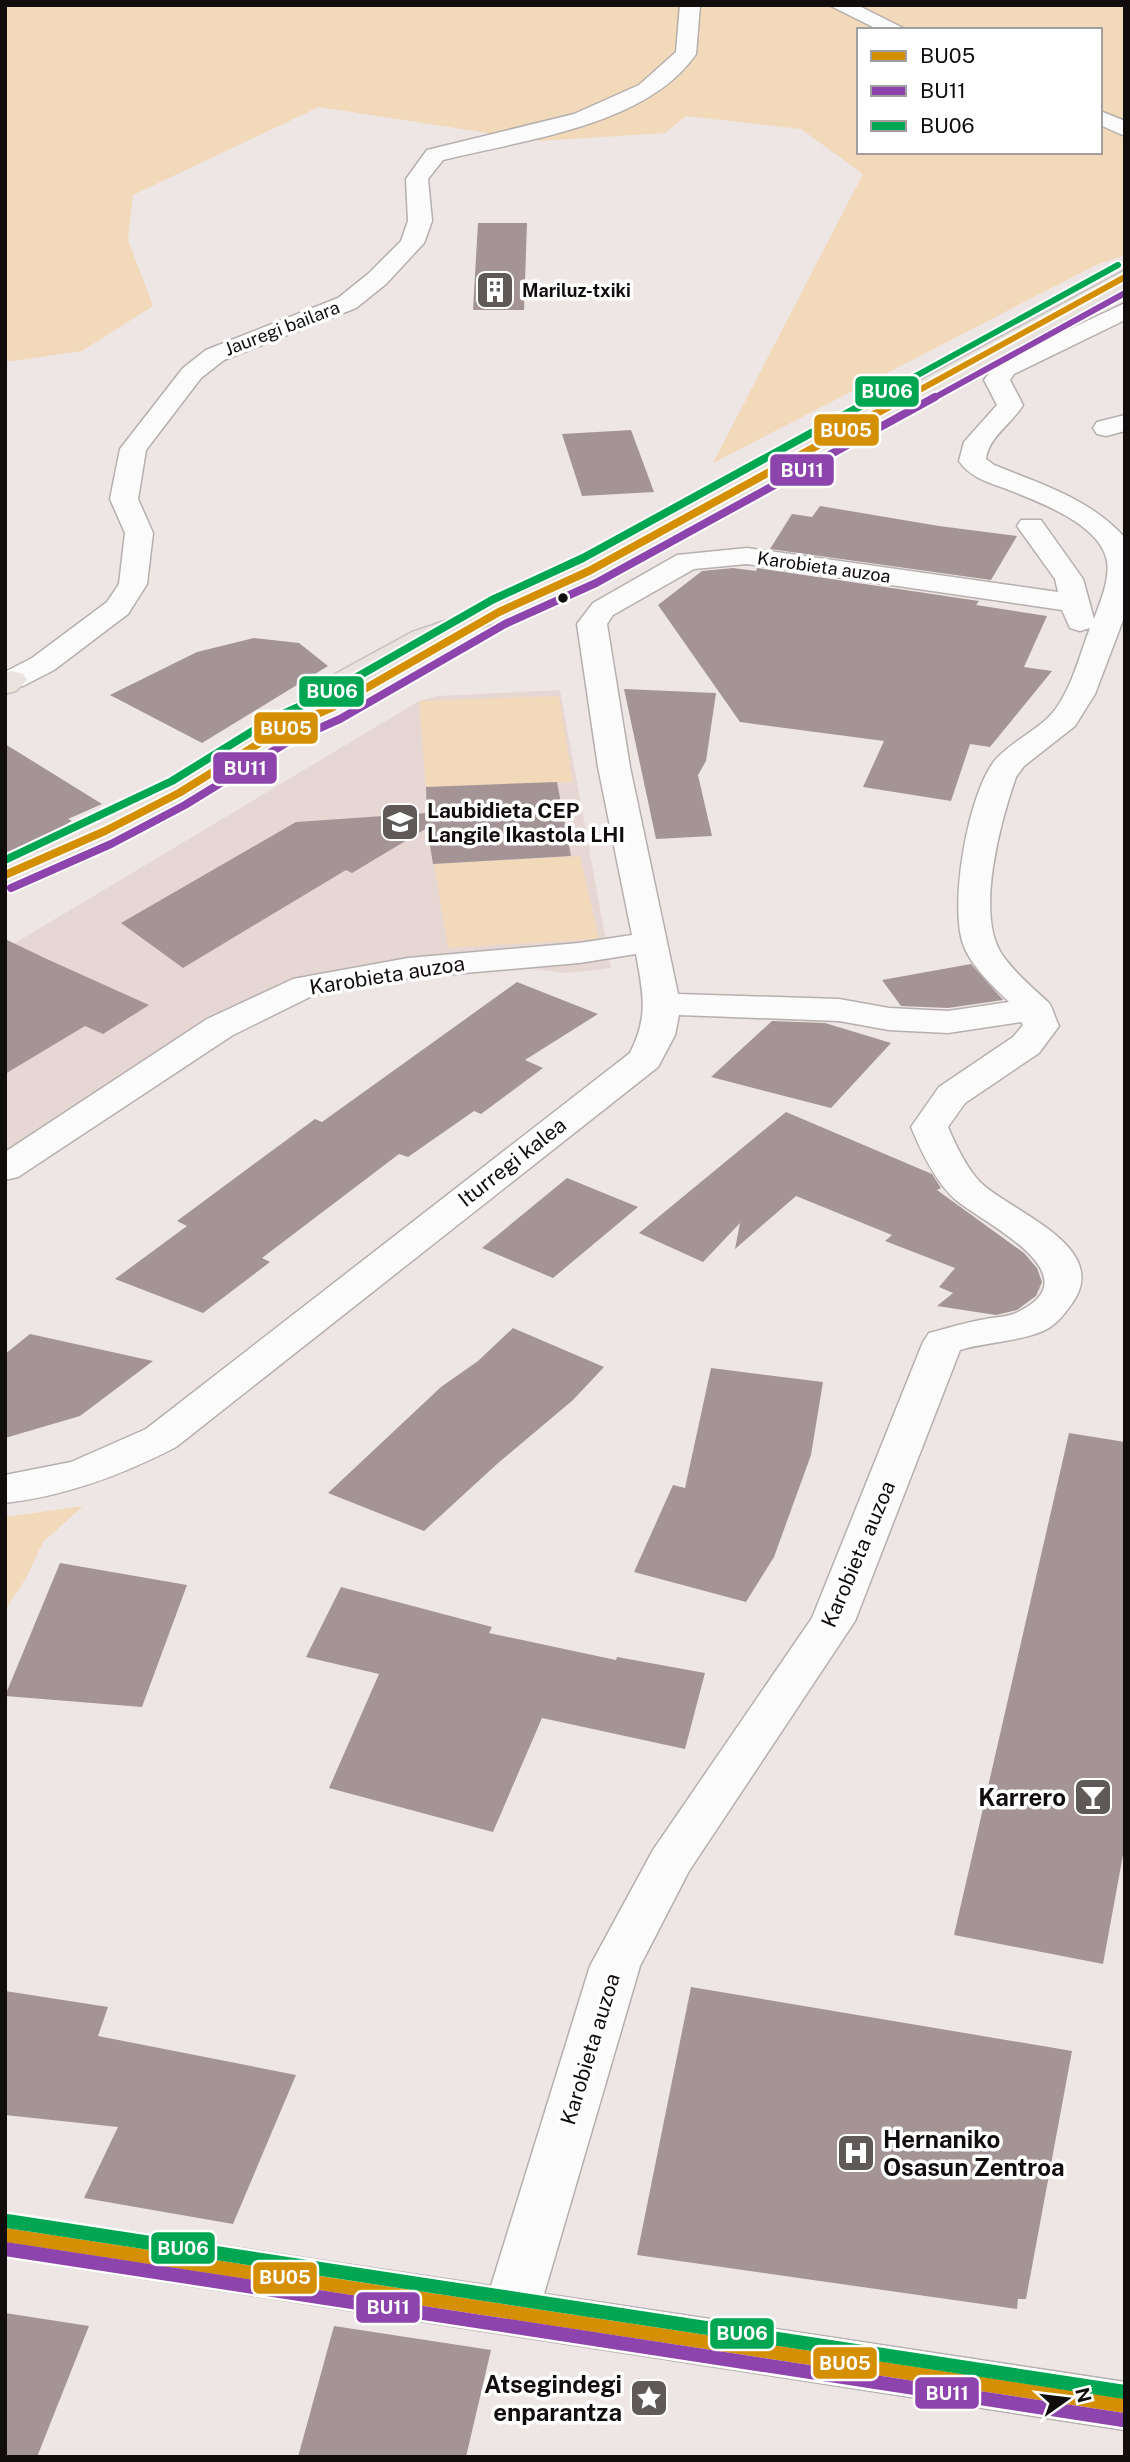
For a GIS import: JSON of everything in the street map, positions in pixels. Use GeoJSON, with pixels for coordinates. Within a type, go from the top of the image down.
{"type":"FeatureCollection","features":[{"type":"Feature","properties":{"kind":"main road"},"geometry":{"type":"LineString","coordinates":[[5,876],[105,831],[179,793],[279,731],[333,707],[499,612],[589,571],[1125,276]]}},
{"type":"Feature","properties":{"kind":"street","name":"Jauregi bailara"},"geometry":{"type":"LineString","coordinates":[[8,682],[43,664],[118,608],[133,584],[139,533],[124,499],[133,449],[192,373],[215,355],[347,303],[377,279],[412,243],[420,221],[417,178],[435,155],[582,119],[647,90],[686,54],[690,5]]}},
{"type":"Feature","properties":{"kind":"street"},"geometry":{"type":"LineString","coordinates":[[838,5],[892,28]]}},
{"type":"Feature","properties":{"kind":"street"},"geometry":{"type":"LineString","coordinates":[[1102,118],[1125,129]]}},
{"type":"Feature","properties":{"kind":"street"},"geometry":{"type":"LineString","coordinates":[[1035,1009],[1007,983],[981,953],[973,911],[989,810],[1004,768],[1070,712],[1113,609],[1122,562],[1115,543],[1092,519],[984,471],[972,461],[972,451],[978,438],[1007,412],[1010,405],[997,380],[1005,369],[1125,310]]}},
{"type":"Feature","properties":{"kind":"street"},"geometry":{"type":"LineString","coordinates":[[1031,526],[1069,579],[1081,618],[1074,665],[1076,697]]}},
{"type":"Feature","properties":{"kind":"street","name":"Karobieta auzoa"},"geometry":{"type":"LineString","coordinates":[[592,624],[603,608],[687,561],[747,556],[1075,603]]}},
{"type":"Feature","properties":{"kind":"street","name":"Iturregi kalea"},"geometry":{"type":"LineString","coordinates":[[5,1489],[62,1480],[117,1461],[161,1438],[645,1059],[657,1035],[663,1004],[614,767],[592,624]]}},
{"type":"Feature","properties":{"kind":"street","name":"Karobieta auzoa"},"geometry":{"type":"LineString","coordinates":[[5,1169],[220,1027],[305,986],[408,968],[579,953],[650,942]]}},
{"type":"Feature","properties":{"kind":"street"},"geometry":{"type":"LineString","coordinates":[[663,1004],[839,1010],[889,1019],[948,1022],[1035,1009]]}},
{"type":"Feature","properties":{"kind":"street","name":"Karobieta auzoa"},"geometry":{"type":"LineString","coordinates":[[511,2312],[615,1966],[670,1862],[833,1621],[943,1342],[987,1331],[1016,1328],[1042,1317],[1063,1287],[1062,1267],[1045,1245],[967,1190],[939,1150],[929,1127],[952,1095],[1026,1045],[1041,1026],[1035,1009]]}},
{"type":"Feature","properties":{"kind":"street"},"geometry":{"type":"LineString","coordinates":[[5,2235],[1125,2406]]}},
{"type":"Feature","properties":{"kind":"shaded area"},"geometry":{"type":"Polygon","coordinates":[[[5,5],[1125,5],[1125,255],[1096,265],[713,463],[863,174],[801,129],[686,116],[665,133],[539,141],[319,107],[133,195],[128,240],[153,306],[82,351],[5,362],[5,5]]]}},
{"type":"Feature","properties":{"kind":"shaded area","name":"Laubidieta CEP Langile Ikastola LHI"},"geometry":{"type":"Polygon","coordinates":[[[560,690],[611,968],[567,973],[505,966],[430,971],[307,998],[218,1035],[5,1179],[5,949],[419,701],[438,696],[560,690]]]}},
{"type":"Feature","properties":{"kind":"shaded area"},"geometry":{"type":"Polygon","coordinates":[[[559,696],[573,782],[426,787],[419,701],[559,696]]]}},
{"type":"Feature","properties":{"kind":"shaded area"},"geometry":{"type":"Polygon","coordinates":[[[580,856],[599,939],[448,948],[434,864],[580,856]]]}},
{"type":"Feature","properties":{"kind":"shaded area"},"geometry":{"type":"Polygon","coordinates":[[[83,1506],[43,1542],[26,1578],[5,1610],[5,1517],[83,1506]]]}},
{"type":"Feature","properties":{"kind":"building"},"geometry":{"type":"Polygon","coordinates":[[[478,223],[527,223],[524,310],[473,310],[478,223]]]}},
{"type":"Feature","properties":{"kind":"building"},"geometry":{"type":"Polygon","coordinates":[[[631,430],[654,492],[582,496],[562,434],[631,430]]]}},
{"type":"Feature","properties":{"kind":"building"},"geometry":{"type":"Polygon","coordinates":[[[820,506],[1017,536],[991,580],[770,549],[792,514],[812,517],[820,506]]]}},
{"type":"Feature","properties":{"kind":"building"},"geometry":{"type":"Polygon","coordinates":[[[733,568],[756,571],[757,568],[979,601],[976,605],[1047,616],[1024,667],[1052,671],[990,747],[970,744],[951,801],[863,787],[884,741],[740,722],[658,605],[702,571],[733,568]]]}},
{"type":"Feature","properties":{"kind":"building"},"geometry":{"type":"Polygon","coordinates":[[[254,638],[299,643],[328,666],[202,743],[110,695],[197,652],[254,638]]]}},
{"type":"Feature","properties":{"kind":"building"},"geometry":{"type":"Polygon","coordinates":[[[624,689],[716,693],[706,761],[698,775],[712,836],[656,839],[624,689]]]}},
{"type":"Feature","properties":{"kind":"building"},"geometry":{"type":"Polygon","coordinates":[[[5,744],[102,804],[68,819],[72,821],[5,860],[5,744]]]}},
{"type":"Feature","properties":{"kind":"building"},"geometry":{"type":"Polygon","coordinates":[[[557,782],[571,856],[433,864],[427,828],[352,873],[346,870],[183,968],[121,923],[296,822],[427,813],[426,787],[557,782]]]}},
{"type":"Feature","properties":{"kind":"building"},"geometry":{"type":"Polygon","coordinates":[[[5,939],[149,1005],[103,1034],[85,1026],[5,1074],[5,939]]]}},
{"type":"Feature","properties":{"kind":"building"},"geometry":{"type":"Polygon","coordinates":[[[971,964],[1003,1000],[948,1008],[901,1006],[882,980],[971,964]]]}},
{"type":"Feature","properties":{"kind":"building"},"geometry":{"type":"Polygon","coordinates":[[[517,982],[598,1014],[525,1060],[543,1068],[481,1114],[474,1111],[408,1157],[399,1154],[262,1258],[270,1262],[203,1313],[115,1279],[187,1226],[177,1221],[315,1119],[322,1122],[517,982]]]}},
{"type":"Feature","properties":{"kind":"building"},"geometry":{"type":"Polygon","coordinates":[[[772,1021],[825,1023],[891,1043],[831,1108],[711,1077],[772,1021]]]}},
{"type":"Feature","properties":{"kind":"building"},"geometry":{"type":"Polygon","coordinates":[[[786,1112],[932,1174],[941,1188],[937,1190],[1024,1253],[1037,1268],[1042,1282],[1036,1296],[1017,1310],[996,1315],[937,1306],[953,1293],[939,1287],[955,1268],[885,1241],[892,1235],[796,1196],[735,1249],[740,1223],[703,1262],[639,1233],[786,1112]]]}},
{"type":"Feature","properties":{"kind":"building"},"geometry":{"type":"Polygon","coordinates":[[[567,1178],[638,1207],[553,1278],[482,1248],[567,1178]]]}},
{"type":"Feature","properties":{"kind":"building"},"geometry":{"type":"Polygon","coordinates":[[[513,1328],[604,1367],[573,1400],[497,1464],[424,1531],[328,1493],[441,1387],[478,1361],[513,1328]]]}},
{"type":"Feature","properties":{"kind":"building"},"geometry":{"type":"Polygon","coordinates":[[[30,1334],[153,1361],[80,1416],[5,1438],[5,1354],[30,1334]]]}},
{"type":"Feature","properties":{"kind":"building"},"geometry":{"type":"Polygon","coordinates":[[[711,1368],[823,1382],[811,1455],[774,1557],[746,1602],[634,1572],[673,1485],[685,1488],[711,1368]]]}},
{"type":"Feature","properties":{"kind":"building"},"geometry":{"type":"Polygon","coordinates":[[[1069,1433],[1125,1442],[1125,1844],[1103,1964],[954,1935],[1069,1433]]]}},
{"type":"Feature","properties":{"kind":"building"},"geometry":{"type":"Polygon","coordinates":[[[60,1563],[187,1585],[142,1707],[5,1696],[60,1563]]]}},
{"type":"Feature","properties":{"kind":"building"},"geometry":{"type":"Polygon","coordinates":[[[341,1587],[492,1627],[489,1633],[616,1660],[617,1657],[705,1673],[685,1749],[542,1718],[493,1832],[329,1788],[379,1674],[306,1657],[341,1587]]]}},
{"type":"Feature","properties":{"kind":"building","name":"Hernaniko Osasun Zentroa"},"geometry":{"type":"Polygon","coordinates":[[[691,1987],[1072,2051],[1026,2299],[1018,2299],[1017,2309],[637,2255],[691,1987]]]}},
{"type":"Feature","properties":{"kind":"building"},"geometry":{"type":"Polygon","coordinates":[[[5,1991],[108,2007],[98,2036],[296,2075],[233,2224],[84,2198],[118,2127],[5,2115],[5,1991]]]}},
{"type":"Feature","properties":{"kind":"building"},"geometry":{"type":"Polygon","coordinates":[[[5,2313],[89,2326],[37,2457],[5,2457],[5,2313]]]}},
{"type":"Feature","properties":{"kind":"building"},"geometry":{"type":"Polygon","coordinates":[[[334,2326],[491,2350],[466,2457],[298,2457],[334,2326]]]}},
{"type":"Feature","properties":{"kind":"transit line","name":"BU06"},"geometry":{"type":"LineString","coordinates":[[5,860],[99,818],[172,781],[272,719],[327,694],[492,600],[583,558],[1118,265]]}},
{"type":"Feature","properties":{"kind":"transit line","name":"BU05"},"geometry":{"type":"LineString","coordinates":[[5,875],[105,831],[179,793],[279,731],[333,707],[499,612],[589,571],[1125,277]]}},
{"type":"Feature","properties":{"kind":"transit line","name":"BU11"},"geometry":{"type":"LineString","coordinates":[[11,888],[111,844],[185,805],[286,743],[340,719],[505,624],[596,583],[1125,293]]}},
{"type":"Feature","properties":{"kind":"transit line","name":"BU06"},"geometry":{"type":"LineString","coordinates":[[7,2221],[1125,2392]]}},
{"type":"Feature","properties":{"kind":"transit line","name":"BU05"},"geometry":{"type":"LineString","coordinates":[[5,2235],[1125,2406]]}},
{"type":"Feature","properties":{"kind":"transit line","name":"BU11"},"geometry":{"type":"LineString","coordinates":[[5,2249],[1123,2420]]}},
{"type":"Feature","properties":{"kind":"place","name":"Mariluz-txiki"},"geometry":{"type":"Point","coordinates":[495,290]}},
{"type":"Feature","properties":{"kind":"place","name":"Laubidieta CEP Langile Ikastola LHI"},"geometry":{"type":"Point","coordinates":[400,822]}},
{"type":"Feature","properties":{"kind":"place","name":"Karrero"},"geometry":{"type":"Point","coordinates":[1093,1797]}},
{"type":"Feature","properties":{"kind":"place","name":"Hernaniko Osasun Zentroa"},"geometry":{"type":"Point","coordinates":[856,2153]}},
{"type":"Feature","properties":{"kind":"place","name":"Atsegindegi enparantza"},"geometry":{"type":"Point","coordinates":[649,2398]}}]}
